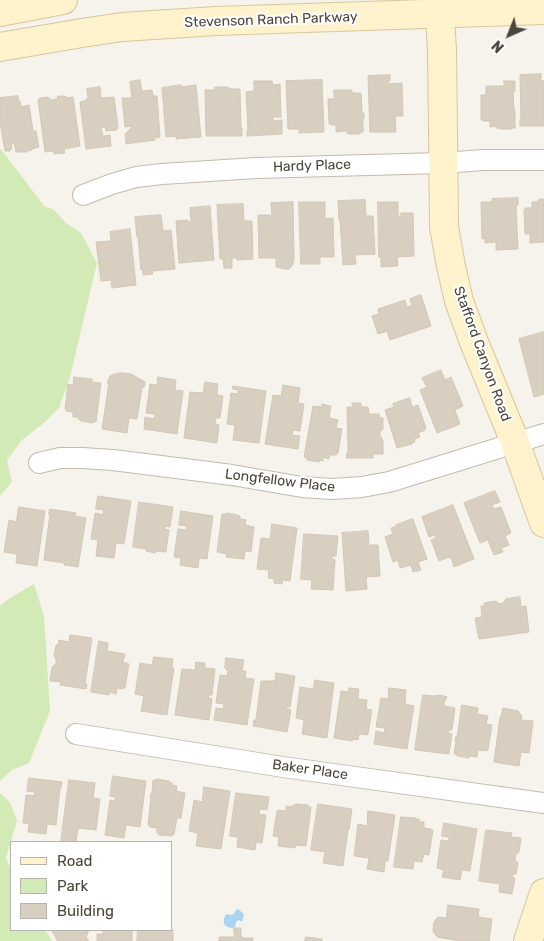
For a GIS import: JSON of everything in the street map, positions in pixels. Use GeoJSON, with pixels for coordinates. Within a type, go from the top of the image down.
{"type":"FeatureCollection","features":[{"type":"Feature","properties":{"kind":"main road"},"geometry":{"type":"LineString","coordinates":[[0,12],[63,0]]}},
{"type":"Feature","properties":{"kind":"main road","name":"Stevenson Ranch Parkway"},"geometry":{"type":"LineString","coordinates":[[0,47],[82,33],[132,27],[439,7],[544,10]]}},
{"type":"Feature","properties":{"kind":"main road","name":"Stafford Canyon Road"},"geometry":{"type":"LineString","coordinates":[[439,7],[444,227],[459,301],[515,442],[544,523]]}},
{"type":"Feature","properties":{"kind":"main road"},"geometry":{"type":"LineString","coordinates":[[528,941],[544,894]]}},
{"type":"Feature","properties":{"kind":"street","name":"Hardy Place"},"geometry":{"type":"LineString","coordinates":[[83,195],[128,179],[162,174],[256,168],[443,163],[483,160],[544,160]]}},
{"type":"Feature","properties":{"kind":"street","name":"Longfellow Place"},"geometry":{"type":"LineString","coordinates":[[39,463],[60,458],[113,460],[232,475],[302,487],[352,488],[389,482],[544,434]]}},
{"type":"Feature","properties":{"kind":"street","name":"Baker Place"},"geometry":{"type":"LineString","coordinates":[[76,734],[282,767],[544,803]]}},
{"type":"Feature","properties":{"kind":"green space"},"geometry":{"type":"Polygon","coordinates":[[[0,148],[45,207],[53,209],[66,223],[81,233],[97,263],[70,377],[59,408],[22,440],[7,460],[12,482],[0,496],[0,148]]]}},
{"type":"Feature","properties":{"kind":"green space"},"geometry":{"type":"Polygon","coordinates":[[[34,584],[44,616],[50,711],[29,763],[12,770],[0,781],[0,606],[34,584]]]}},
{"type":"Feature","properties":{"kind":"green space"},"geometry":{"type":"Polygon","coordinates":[[[0,793],[10,802],[17,821],[6,858],[10,867],[10,931],[46,931],[52,941],[0,941],[0,793]]]}},
{"type":"Feature","properties":{"kind":"water"},"geometry":{"type":"Polygon","coordinates":[[[238,909],[244,914],[242,922],[239,920],[236,922],[235,927],[227,927],[224,922],[226,914],[234,914],[238,909]]]}},
{"type":"Feature","properties":{"kind":"building"},"geometry":{"type":"Polygon","coordinates":[[[541,74],[541,81],[544,81],[544,126],[520,126],[520,75],[541,74]]]}},
{"type":"Feature","properties":{"kind":"building"},"geometry":{"type":"Polygon","coordinates":[[[390,75],[388,84],[402,83],[403,116],[395,116],[396,132],[370,132],[368,76],[390,75]]]}},
{"type":"Feature","properties":{"kind":"building"},"geometry":{"type":"Polygon","coordinates":[[[140,80],[142,91],[152,90],[153,96],[157,96],[160,137],[154,138],[155,140],[126,144],[125,134],[133,126],[125,127],[122,98],[132,98],[130,82],[140,80]]]}},
{"type":"Feature","properties":{"kind":"building"},"geometry":{"type":"Polygon","coordinates":[[[322,80],[324,132],[299,133],[299,129],[288,129],[286,81],[322,80]]]}},
{"type":"Feature","properties":{"kind":"building"},"geometry":{"type":"Polygon","coordinates":[[[254,81],[272,81],[273,85],[280,84],[281,117],[273,117],[273,121],[282,120],[282,134],[247,136],[246,92],[254,91],[254,81]]]}},
{"type":"Feature","properties":{"kind":"building"},"geometry":{"type":"Polygon","coordinates":[[[504,81],[515,81],[515,91],[513,91],[515,128],[512,129],[500,129],[496,128],[496,126],[490,127],[490,121],[481,120],[481,95],[486,95],[486,86],[504,86],[504,81]]]}},
{"type":"Feature","properties":{"kind":"building"},"geometry":{"type":"Polygon","coordinates":[[[181,85],[181,87],[196,85],[201,137],[176,139],[176,136],[166,137],[162,88],[181,85]]]}},
{"type":"Feature","properties":{"kind":"building"},"geometry":{"type":"Polygon","coordinates":[[[100,87],[101,98],[114,97],[118,127],[117,130],[106,131],[105,127],[101,128],[103,136],[110,135],[111,146],[86,149],[80,102],[88,99],[87,89],[100,87]]]}},
{"type":"Feature","properties":{"kind":"building"},"geometry":{"type":"Polygon","coordinates":[[[215,87],[240,89],[242,136],[206,136],[205,90],[215,90],[215,87]]]}},
{"type":"Feature","properties":{"kind":"building"},"geometry":{"type":"Polygon","coordinates":[[[334,90],[352,90],[352,93],[361,93],[364,119],[363,132],[360,132],[360,134],[348,134],[345,131],[336,132],[336,125],[329,124],[328,99],[334,99],[334,90]]]}},
{"type":"Feature","properties":{"kind":"building"},"geometry":{"type":"Polygon","coordinates":[[[18,96],[21,107],[29,105],[33,131],[36,131],[39,147],[27,152],[16,152],[14,143],[11,144],[12,148],[10,151],[5,151],[0,122],[0,98],[18,96]]]}},
{"type":"Feature","properties":{"kind":"building"},"geometry":{"type":"Polygon","coordinates":[[[58,96],[73,97],[80,146],[64,149],[65,153],[54,154],[53,151],[45,152],[38,100],[48,97],[51,100],[57,99],[58,96]]]}},
{"type":"Feature","properties":{"kind":"building"},"geometry":{"type":"Polygon","coordinates":[[[518,198],[518,205],[516,205],[518,249],[496,250],[496,242],[485,243],[485,238],[482,239],[481,202],[492,202],[492,199],[518,198]]]}},
{"type":"Feature","properties":{"kind":"building"},"geometry":{"type":"Polygon","coordinates":[[[544,199],[544,242],[530,243],[530,234],[525,234],[524,210],[525,208],[532,208],[532,202],[544,199]]]}},
{"type":"Feature","properties":{"kind":"building"},"geometry":{"type":"Polygon","coordinates":[[[365,200],[366,216],[373,216],[375,254],[355,255],[356,264],[343,265],[338,201],[365,200]]]}},
{"type":"Feature","properties":{"kind":"building"},"geometry":{"type":"Polygon","coordinates":[[[293,202],[294,260],[289,269],[285,269],[276,267],[276,258],[259,258],[258,215],[270,215],[270,218],[272,218],[271,203],[293,202]]]}},
{"type":"Feature","properties":{"kind":"building"},"geometry":{"type":"Polygon","coordinates":[[[299,202],[325,202],[325,219],[333,218],[334,257],[320,257],[320,264],[301,264],[299,202]]]}},
{"type":"Feature","properties":{"kind":"building"},"geometry":{"type":"Polygon","coordinates":[[[378,202],[398,202],[398,216],[401,216],[401,213],[413,213],[414,256],[397,257],[398,266],[381,267],[381,257],[379,257],[378,202]]]}},
{"type":"Feature","properties":{"kind":"building"},"geometry":{"type":"Polygon","coordinates":[[[243,204],[244,221],[252,221],[253,259],[237,260],[237,258],[232,258],[232,268],[224,268],[223,259],[220,259],[217,205],[243,204]]]}},
{"type":"Feature","properties":{"kind":"building"},"geometry":{"type":"Polygon","coordinates":[[[210,206],[214,260],[179,263],[176,221],[188,220],[188,222],[191,222],[190,208],[210,206]]]}},
{"type":"Feature","properties":{"kind":"building"},"geometry":{"type":"Polygon","coordinates":[[[161,215],[163,231],[171,230],[175,269],[152,271],[153,274],[143,275],[135,217],[161,215]]]}},
{"type":"Feature","properties":{"kind":"building"},"geometry":{"type":"Polygon","coordinates":[[[130,229],[136,285],[112,288],[111,280],[101,281],[96,242],[111,241],[110,232],[130,229]]]}},
{"type":"Feature","properties":{"kind":"building"},"geometry":{"type":"Polygon","coordinates":[[[421,295],[431,326],[390,340],[387,331],[378,334],[372,316],[379,314],[378,309],[405,300],[407,307],[412,306],[410,299],[421,295]]]}},
{"type":"Feature","properties":{"kind":"building"},"geometry":{"type":"Polygon","coordinates":[[[544,332],[544,394],[534,397],[519,339],[544,332]]]}},
{"type":"Feature","properties":{"kind":"building"},"geometry":{"type":"Polygon","coordinates":[[[441,370],[445,380],[451,377],[463,406],[455,410],[460,424],[437,433],[420,390],[427,387],[422,378],[441,370]]]}},
{"type":"Feature","properties":{"kind":"building"},"geometry":{"type":"Polygon","coordinates":[[[119,373],[131,374],[145,382],[142,388],[137,419],[129,418],[127,433],[102,429],[109,383],[107,383],[110,376],[119,373]]]}},
{"type":"Feature","properties":{"kind":"building"},"geometry":{"type":"Polygon","coordinates":[[[74,377],[92,379],[92,382],[101,383],[96,422],[81,421],[78,417],[73,417],[73,412],[66,411],[65,409],[68,384],[73,385],[74,377]]]}},
{"type":"Feature","properties":{"kind":"building"},"geometry":{"type":"Polygon","coordinates":[[[158,377],[176,380],[175,390],[183,391],[177,434],[144,429],[145,417],[154,419],[155,414],[146,413],[150,384],[157,385],[158,377]]]}},
{"type":"Feature","properties":{"kind":"building"},"geometry":{"type":"Polygon","coordinates":[[[205,382],[218,384],[217,395],[223,396],[220,418],[216,418],[215,424],[219,425],[217,443],[184,438],[190,392],[203,393],[205,382]]]}},
{"type":"Feature","properties":{"kind":"building"},"geometry":{"type":"Polygon","coordinates":[[[283,385],[300,388],[298,403],[304,404],[300,431],[293,430],[292,435],[300,436],[298,449],[265,444],[273,395],[281,396],[283,385]]]}},
{"type":"Feature","properties":{"kind":"building"},"geometry":{"type":"Polygon","coordinates":[[[233,386],[266,391],[259,443],[233,440],[235,425],[227,424],[231,393],[238,394],[238,390],[233,389],[233,386]]]}},
{"type":"Feature","properties":{"kind":"building"},"geometry":{"type":"Polygon","coordinates":[[[410,398],[412,407],[418,405],[426,428],[418,433],[420,437],[414,439],[415,442],[397,448],[385,410],[394,407],[393,404],[410,398]]]}},
{"type":"Feature","properties":{"kind":"building"},"geometry":{"type":"Polygon","coordinates":[[[352,403],[361,403],[361,407],[368,407],[369,414],[379,414],[380,418],[383,418],[383,429],[380,432],[380,436],[383,440],[383,454],[373,454],[373,458],[346,458],[348,453],[347,407],[353,407],[352,403]]]}},
{"type":"Feature","properties":{"kind":"building"},"geometry":{"type":"Polygon","coordinates":[[[322,404],[331,406],[329,418],[338,420],[336,428],[342,429],[338,453],[330,455],[329,459],[323,457],[323,461],[320,460],[319,462],[307,460],[304,457],[313,406],[322,407],[322,404]]]}},
{"type":"Feature","properties":{"kind":"building"},"geometry":{"type":"Polygon","coordinates":[[[495,491],[500,502],[492,505],[494,509],[501,507],[511,533],[505,536],[509,545],[501,548],[503,552],[494,555],[488,540],[480,543],[464,503],[495,491]]]}},
{"type":"Feature","properties":{"kind":"building"},"geometry":{"type":"Polygon","coordinates":[[[98,496],[131,501],[124,544],[116,543],[114,558],[96,556],[98,540],[91,539],[95,513],[103,515],[104,510],[96,509],[98,496]]]}},
{"type":"Feature","properties":{"kind":"building"},"geometry":{"type":"Polygon","coordinates":[[[139,502],[173,507],[170,527],[165,526],[165,529],[169,530],[166,552],[156,551],[155,553],[133,547],[139,502]]]}},
{"type":"Feature","properties":{"kind":"building"},"geometry":{"type":"Polygon","coordinates":[[[453,505],[474,559],[454,567],[451,557],[439,561],[431,540],[436,538],[435,535],[429,537],[422,517],[453,505]]]}},
{"type":"Feature","properties":{"kind":"building"},"geometry":{"type":"Polygon","coordinates":[[[19,507],[45,511],[37,566],[16,563],[17,554],[4,552],[9,520],[16,522],[19,507]]]}},
{"type":"Feature","properties":{"kind":"building"},"geometry":{"type":"Polygon","coordinates":[[[50,509],[76,513],[75,516],[86,518],[78,567],[44,560],[50,509]]]}},
{"type":"Feature","properties":{"kind":"building"},"geometry":{"type":"Polygon","coordinates":[[[181,511],[213,516],[207,559],[199,558],[198,568],[180,565],[181,558],[174,557],[178,529],[186,530],[187,526],[179,525],[181,511]]]}},
{"type":"Feature","properties":{"kind":"building"},"geometry":{"type":"Polygon","coordinates":[[[226,513],[240,516],[240,519],[246,520],[245,525],[254,527],[251,552],[245,551],[244,559],[226,557],[227,554],[217,552],[222,514],[226,515],[226,513]]]}},
{"type":"Feature","properties":{"kind":"building"},"geometry":{"type":"Polygon","coordinates":[[[413,519],[427,559],[418,562],[421,570],[413,572],[411,565],[400,568],[398,560],[393,562],[385,537],[393,534],[391,528],[413,519]]]}},
{"type":"Feature","properties":{"kind":"building"},"geometry":{"type":"Polygon","coordinates":[[[272,524],[297,528],[290,581],[283,580],[282,584],[274,583],[274,579],[268,578],[269,570],[257,569],[261,538],[270,539],[272,524]]]}},
{"type":"Feature","properties":{"kind":"building"},"geometry":{"type":"Polygon","coordinates":[[[368,531],[369,545],[378,545],[380,576],[366,577],[367,589],[346,591],[342,533],[368,531]]]}},
{"type":"Feature","properties":{"kind":"building"},"geometry":{"type":"Polygon","coordinates":[[[304,534],[338,536],[336,556],[332,556],[332,559],[335,560],[333,590],[311,589],[312,580],[301,579],[304,534]]]}},
{"type":"Feature","properties":{"kind":"building"},"geometry":{"type":"Polygon","coordinates":[[[520,597],[521,607],[526,606],[529,632],[479,639],[475,618],[482,617],[481,606],[485,606],[484,603],[496,601],[499,604],[503,603],[506,599],[520,597]]]}},
{"type":"Feature","properties":{"kind":"building"},"geometry":{"type":"Polygon","coordinates":[[[70,635],[92,638],[85,684],[87,684],[86,689],[60,685],[61,682],[50,681],[52,667],[56,664],[54,656],[56,645],[58,645],[59,640],[69,642],[70,635]]]}},
{"type":"Feature","properties":{"kind":"building"},"geometry":{"type":"Polygon","coordinates":[[[99,641],[108,643],[107,651],[125,654],[123,662],[129,664],[125,688],[117,688],[116,694],[110,692],[109,695],[91,692],[99,641]]]}},
{"type":"Feature","properties":{"kind":"building"},"geometry":{"type":"Polygon","coordinates":[[[154,657],[173,659],[172,668],[174,668],[167,715],[141,711],[144,696],[135,694],[140,663],[152,665],[154,657]]]}},
{"type":"Feature","properties":{"kind":"building"},"geometry":{"type":"Polygon","coordinates":[[[226,658],[244,660],[242,671],[246,671],[245,678],[254,679],[247,725],[214,720],[216,708],[223,709],[224,704],[216,703],[220,675],[227,676],[228,671],[225,668],[226,658]]]}},
{"type":"Feature","properties":{"kind":"building"},"geometry":{"type":"Polygon","coordinates":[[[196,662],[205,663],[205,668],[215,669],[212,695],[209,695],[208,698],[212,699],[209,720],[175,715],[182,669],[195,670],[196,662]]]}},
{"type":"Feature","properties":{"kind":"building"},"geometry":{"type":"Polygon","coordinates":[[[276,673],[295,676],[290,707],[286,707],[286,709],[291,710],[287,732],[253,726],[254,720],[256,720],[261,681],[275,681],[276,673]]]}},
{"type":"Feature","properties":{"kind":"building"},"geometry":{"type":"Polygon","coordinates":[[[315,680],[334,683],[327,738],[302,734],[304,720],[296,718],[300,687],[313,689],[315,680]]]}},
{"type":"Feature","properties":{"kind":"building"},"geometry":{"type":"Polygon","coordinates":[[[349,688],[359,689],[358,699],[367,700],[366,709],[372,710],[368,734],[359,734],[358,740],[353,739],[352,741],[334,738],[341,691],[349,692],[349,688]]]}},
{"type":"Feature","properties":{"kind":"building"},"geometry":{"type":"Polygon","coordinates":[[[389,688],[406,690],[405,704],[414,706],[407,749],[374,744],[376,731],[384,733],[385,728],[376,727],[381,698],[388,699],[389,688]]]}},
{"type":"Feature","properties":{"kind":"building"},"geometry":{"type":"Polygon","coordinates":[[[423,695],[447,697],[443,705],[455,708],[452,730],[449,730],[448,733],[452,734],[449,754],[415,750],[423,695]]]}},
{"type":"Feature","properties":{"kind":"building"},"geometry":{"type":"Polygon","coordinates":[[[462,705],[478,708],[477,714],[488,716],[486,724],[492,725],[488,750],[478,750],[477,757],[470,756],[469,758],[454,754],[462,705]]]}},
{"type":"Feature","properties":{"kind":"building"},"geometry":{"type":"Polygon","coordinates":[[[503,708],[518,711],[522,716],[521,720],[533,721],[529,753],[521,752],[519,766],[494,762],[503,708]]]}},
{"type":"Feature","properties":{"kind":"building"},"geometry":{"type":"Polygon","coordinates":[[[113,776],[146,781],[140,827],[126,825],[124,838],[105,835],[110,800],[115,801],[115,797],[110,796],[113,776]]]}},
{"type":"Feature","properties":{"kind":"building"},"geometry":{"type":"Polygon","coordinates":[[[29,778],[62,782],[56,825],[47,824],[46,834],[28,832],[29,824],[23,823],[26,795],[34,796],[35,792],[27,791],[29,778]]]}},
{"type":"Feature","properties":{"kind":"building"},"geometry":{"type":"Polygon","coordinates":[[[69,780],[95,783],[93,798],[100,799],[96,830],[78,828],[76,841],[61,841],[69,780]]]}},
{"type":"Feature","properties":{"kind":"building"},"geometry":{"type":"Polygon","coordinates":[[[153,780],[169,781],[172,785],[177,786],[176,791],[185,793],[181,818],[177,818],[172,836],[159,835],[157,828],[150,827],[148,824],[153,780]]]}},
{"type":"Feature","properties":{"kind":"building"},"geometry":{"type":"Polygon","coordinates":[[[204,787],[230,791],[221,849],[196,846],[198,833],[189,831],[194,800],[202,802],[204,787]]]}},
{"type":"Feature","properties":{"kind":"building"},"geometry":{"type":"Polygon","coordinates":[[[236,793],[269,797],[267,810],[260,809],[259,814],[266,815],[262,843],[256,842],[255,850],[237,847],[238,837],[230,836],[236,793]]]}},
{"type":"Feature","properties":{"kind":"building"},"geometry":{"type":"Polygon","coordinates":[[[296,804],[311,807],[306,846],[296,845],[295,848],[278,846],[279,837],[273,836],[277,811],[286,811],[286,806],[292,807],[296,804]]]}},
{"type":"Feature","properties":{"kind":"building"},"geometry":{"type":"Polygon","coordinates":[[[318,804],[352,809],[343,866],[323,863],[325,852],[311,850],[318,804]]]}},
{"type":"Feature","properties":{"kind":"building"},"geometry":{"type":"Polygon","coordinates":[[[368,811],[395,815],[388,861],[385,861],[384,872],[367,869],[369,858],[354,856],[358,824],[367,826],[368,811]]]}},
{"type":"Feature","properties":{"kind":"building"},"geometry":{"type":"Polygon","coordinates":[[[401,817],[419,819],[419,822],[424,822],[424,828],[433,830],[429,855],[424,854],[422,862],[414,861],[413,869],[394,867],[401,817]]]}},
{"type":"Feature","properties":{"kind":"building"},"geometry":{"type":"Polygon","coordinates":[[[444,823],[477,829],[470,871],[462,870],[460,880],[442,877],[444,870],[437,868],[441,840],[449,841],[449,837],[442,836],[444,823]]]}},
{"type":"Feature","properties":{"kind":"building"},"geometry":{"type":"Polygon","coordinates":[[[486,830],[512,833],[511,837],[521,838],[519,852],[516,854],[515,860],[518,863],[516,874],[513,874],[512,878],[515,878],[512,894],[499,892],[500,884],[479,881],[486,830]]]}},
{"type":"Feature","properties":{"kind":"building"},"geometry":{"type":"Polygon","coordinates":[[[448,905],[479,909],[478,917],[492,919],[489,941],[460,941],[437,937],[433,931],[434,922],[438,917],[446,918],[448,905]]]}},
{"type":"Feature","properties":{"kind":"building"},"geometry":{"type":"Polygon","coordinates":[[[234,928],[241,928],[241,937],[253,938],[253,941],[219,941],[219,937],[234,937],[234,928]]]}},
{"type":"Feature","properties":{"kind":"building"},"geometry":{"type":"Polygon","coordinates":[[[173,930],[173,941],[137,941],[138,931],[173,930]]]}},
{"type":"Feature","properties":{"kind":"building"},"geometry":{"type":"Polygon","coordinates":[[[53,931],[89,931],[86,937],[89,941],[58,941],[53,931]]]}},
{"type":"Feature","properties":{"kind":"building"},"geometry":{"type":"Polygon","coordinates":[[[103,931],[132,931],[132,941],[97,941],[97,934],[103,934],[103,931]]]}},
{"type":"Feature","properties":{"kind":"building"},"geometry":{"type":"Polygon","coordinates":[[[306,937],[322,939],[322,941],[305,941],[306,937]]]}}]}
